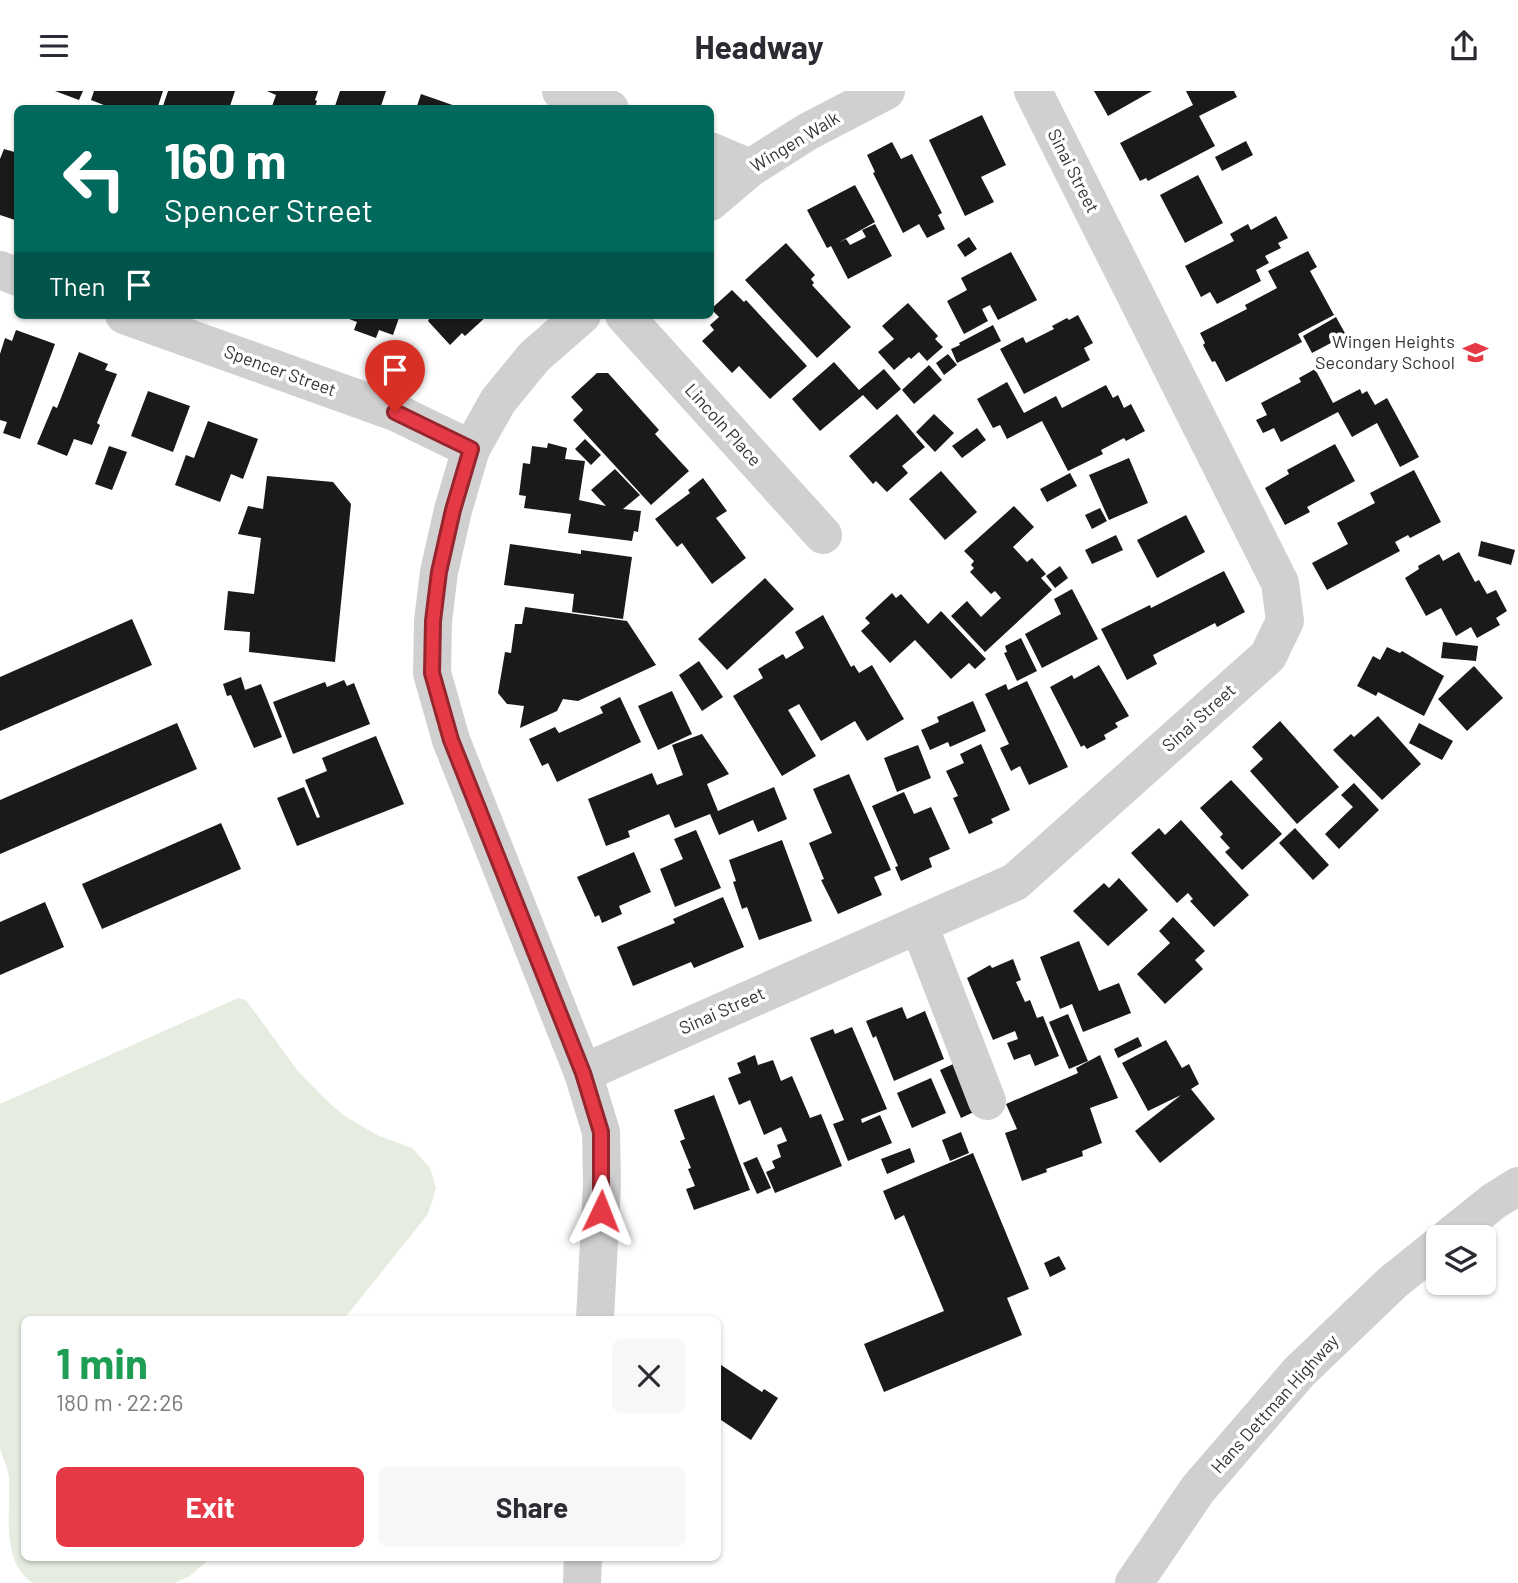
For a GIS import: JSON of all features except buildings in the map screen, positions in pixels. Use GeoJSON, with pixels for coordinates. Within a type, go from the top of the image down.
{"type":"FeatureCollection","features":[{"type":"Feature","properties":{"kind":"street"},"geometry":{"type":"LineString","coordinates":[[561,91],[599,105]]}},
{"type":"Feature","properties":{"kind":"street","name":"Wingen Walk"},"geometry":{"type":"LineString","coordinates":[[714,199],[750,168],[807,132],[886,91]]}},
{"type":"Feature","properties":{"kind":"street","name":"Sinai Street"},"geometry":{"type":"LineString","coordinates":[[583,1073],[1015,882],[1268,656],[1285,621],[1280,583],[1033,91]]}},
{"type":"Feature","properties":{"kind":"street"},"geometry":{"type":"LineString","coordinates":[[714,153],[750,168]]}},
{"type":"Feature","properties":{"kind":"street","name":"Spencer Street"},"geometry":{"type":"LineString","coordinates":[[135,319],[395,412],[471,449]]}},
{"type":"Feature","properties":{"kind":"street"},"geometry":{"type":"LineString","coordinates":[[577,319],[534,357],[498,401],[471,449],[439,572],[433,621],[432,673],[451,740],[583,1073],[601,1132],[602,1184],[595,1316]]}},
{"type":"Feature","properties":{"kind":"street","name":"Lincoln Place"},"geometry":{"type":"LineString","coordinates":[[628,319],[823,535]]}},
{"type":"Feature","properties":{"kind":"street"},"geometry":{"type":"LineString","coordinates":[[919,925],[987,1101]]}},
{"type":"Feature","properties":{"kind":"street"},"geometry":{"type":"LineString","coordinates":[[1464,1225],[1518,1186]]}},
{"type":"Feature","properties":{"kind":"street","name":"Hans Dettman Highway"},"geometry":{"type":"LineString","coordinates":[[1134,1583],[1198,1489],[1299,1372],[1393,1282],[1426,1256]]}},
{"type":"Feature","properties":{"kind":"street"},"geometry":{"type":"LineString","coordinates":[[582,1583],[583,1561]]}},
{"type":"Feature","properties":{"kind":"shaded area"},"geometry":{"type":"Polygon","coordinates":[[[238,998],[246,1000],[297,1070],[343,1115],[379,1136],[412,1148],[430,1168],[436,1188],[428,1214],[346,1316],[21,1316],[21,1561],[207,1561],[190,1576],[174,1583],[33,1583],[23,1574],[11,1550],[9,1476],[0,1448],[0,1104],[238,998]]]}},
{"type":"Feature","properties":{"kind":"place","name":"Wingen Heights Secondary School"},"geometry":{"type":"Point","coordinates":[1475,352]}},
{"type":"Feature","properties":{"kind":"route"},"geometry":{"type":"LineString","coordinates":[[395,412],[471,449],[439,572],[433,621],[432,673],[451,740],[583,1073],[601,1132],[601,1211]]}}]}
